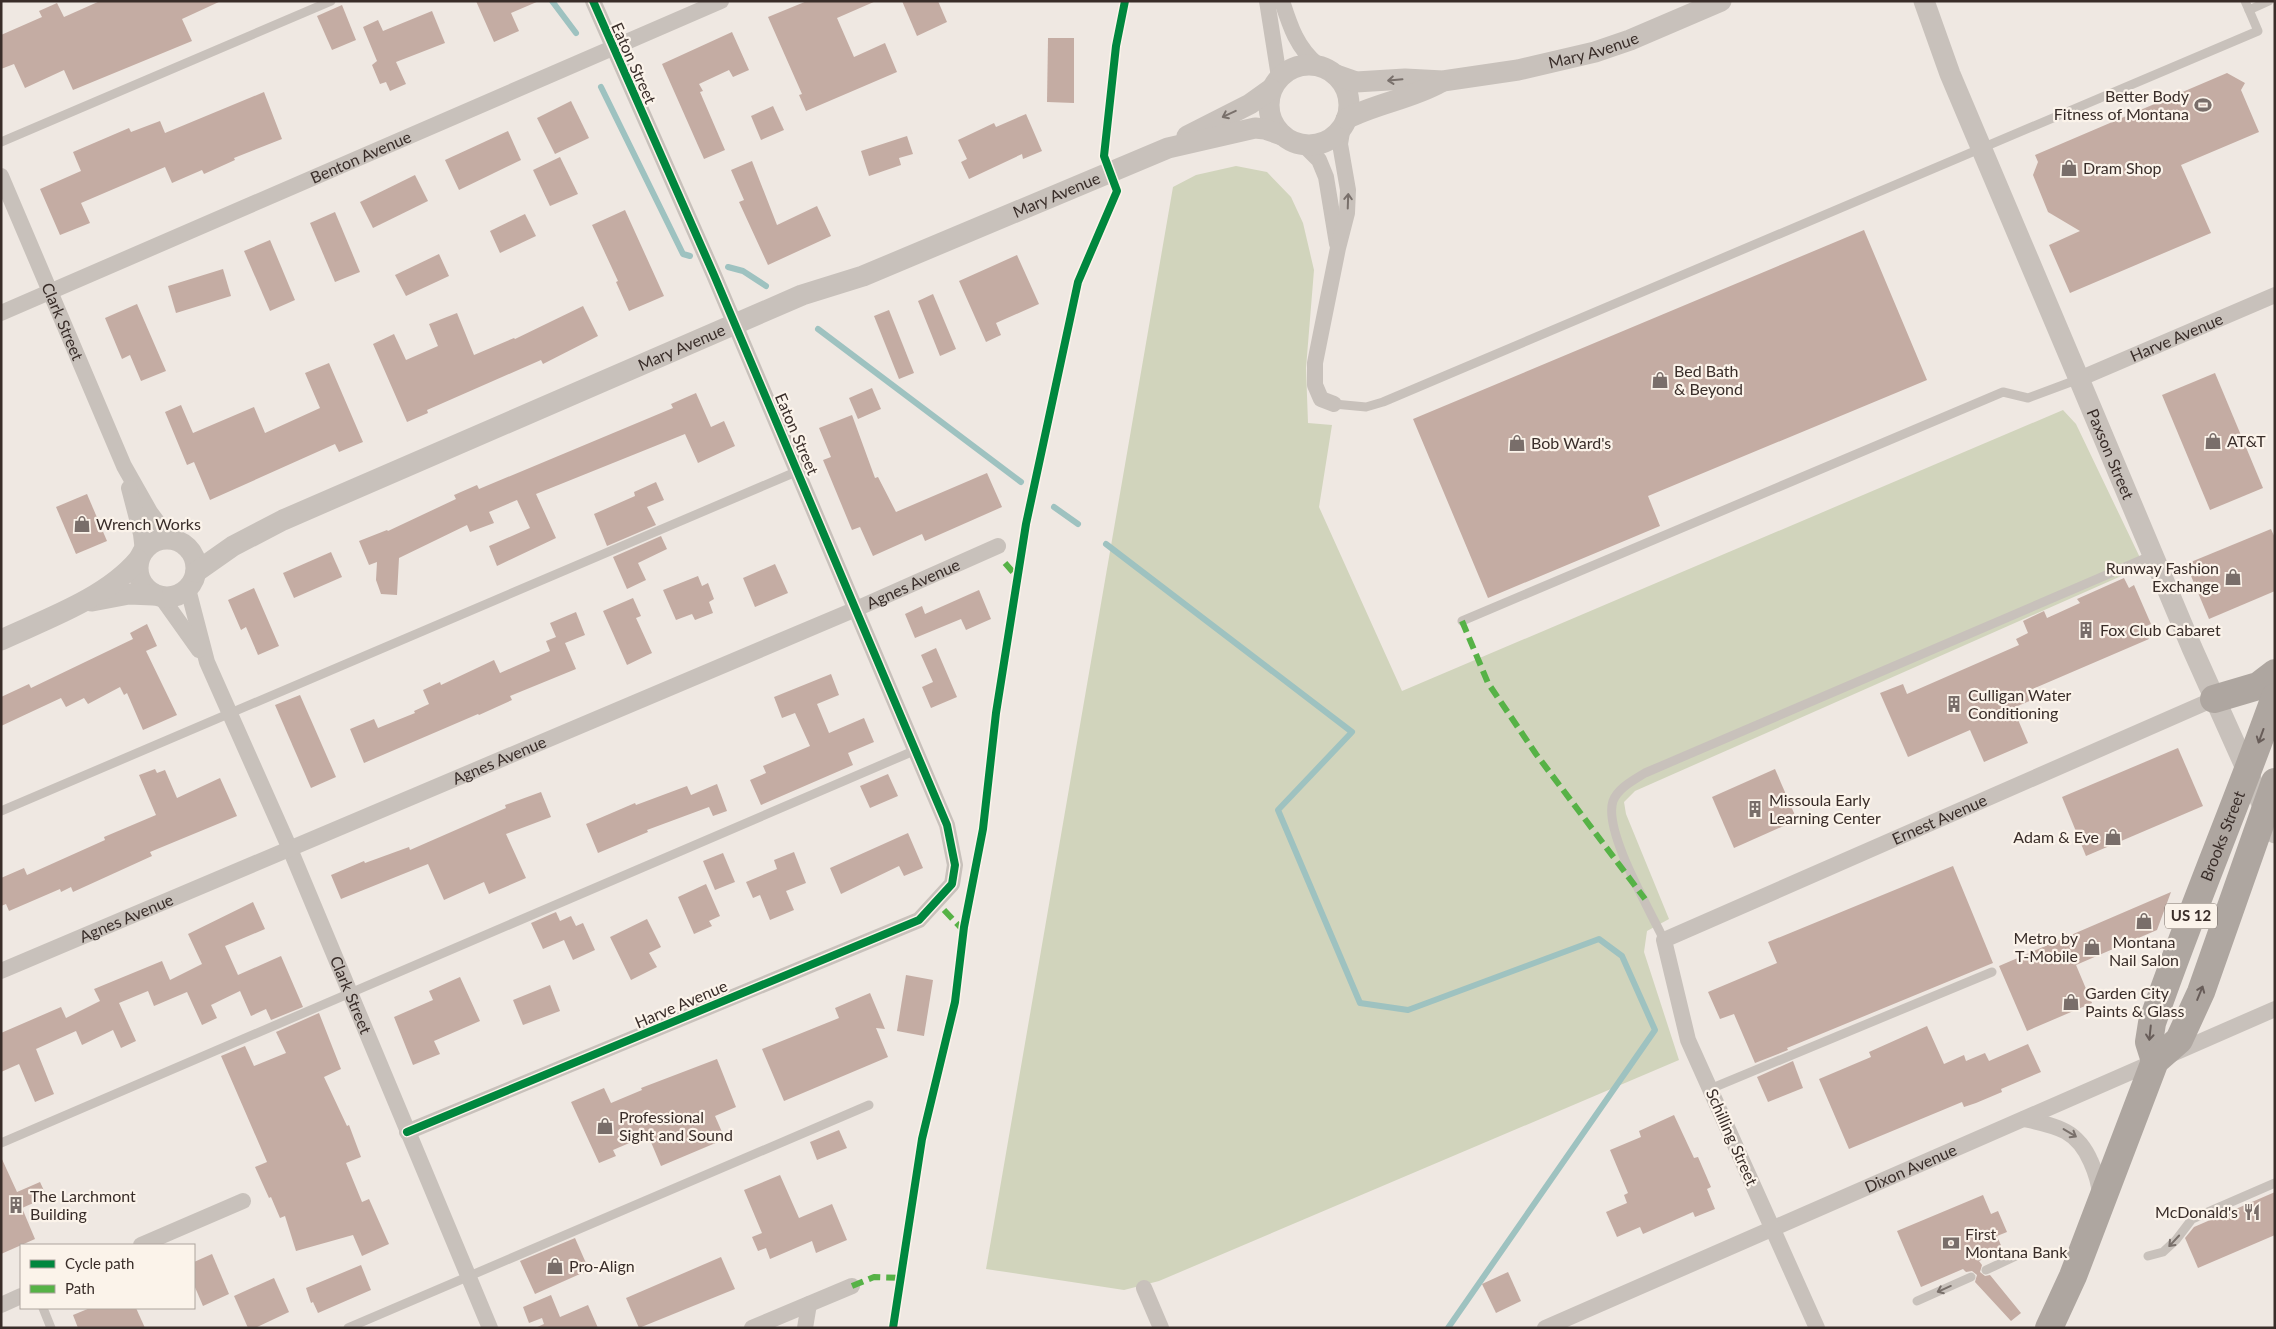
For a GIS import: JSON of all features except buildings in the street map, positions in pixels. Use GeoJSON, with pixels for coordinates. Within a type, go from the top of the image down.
{"type":"FeatureCollection","features":[{"type":"Feature","properties":{"kind":"highway"},"geometry":{"type":"LineString","coordinates":[[2214,699],[2258,686],[2275,673]]}},
{"type":"Feature","properties":{"kind":"highway","name":"Brooks Street"},"geometry":{"type":"LineString","coordinates":[[2155,1061],[2149,1042],[2152,1023],[2225,825],[2248,775],[2275,697]]}},
{"type":"Feature","properties":{"kind":"highway","name":"Brooks Street"},"geometry":{"type":"LineString","coordinates":[[2049,1328],[2073,1276],[2155,1061],[2179,1040],[2201,992],[2270,821],[2275,782]]}},
{"type":"Feature","properties":{"kind":"street","name":"Eaton Street"},"geometry":{"type":"LineString","coordinates":[[593,1],[612,48],[714,275],[856,609],[869,644],[916,750],[946,824],[955,865],[952,884]]}},
{"type":"Feature","properties":{"kind":"street","name":"Benton Avenue"},"geometry":{"type":"LineString","coordinates":[[1,313],[721,1]]}},
{"type":"Feature","properties":{"kind":"street"},"geometry":{"type":"LineString","coordinates":[[1267,1],[1275,83],[1270,114],[1274,125],[1282,135],[1293,142],[1304,145],[1326,141],[1345,123]]}},
{"type":"Feature","properties":{"kind":"street"},"geometry":{"type":"LineString","coordinates":[[1282,1],[1295,39],[1305,55],[1344,84],[1348,95],[1349,108],[1340,144],[1346,172],[1348,205],[1315,363],[1315,385],[1321,399],[1334,404]]}},
{"type":"Feature","properties":{"kind":"street","name":"Mary Avenue"},"geometry":{"type":"LineString","coordinates":[[1327,70],[1356,82],[1405,79],[1452,80],[1580,58],[1630,40],[1721,1]]}},
{"type":"Feature","properties":{"kind":"street","name":"Paxson Street"},"geometry":{"type":"LineString","coordinates":[[1908,1],[1932,49],[1950,74]]}},
{"type":"Feature","properties":{"kind":"street","name":"Paxson Street"},"geometry":{"type":"LineString","coordinates":[[1924,1],[1950,74],[2078,379],[2214,699],[2270,821]]}},
{"type":"Feature","properties":{"kind":"street"},"geometry":{"type":"LineString","coordinates":[[1275,83],[1291,69],[1304,64],[1327,70]]}},
{"type":"Feature","properties":{"kind":"street","name":"Mary Avenue"},"geometry":{"type":"LineString","coordinates":[[1345,123],[1366,109],[1426,91],[1452,80]]}},
{"type":"Feature","properties":{"kind":"street","name":"Mary Avenue"},"geometry":{"type":"LineString","coordinates":[[1168,148],[1196,130],[1250,104],[1275,83]]}},
{"type":"Feature","properties":{"kind":"street","name":"Mary Avenue"},"geometry":{"type":"LineString","coordinates":[[192,581],[233,546],[283,520],[802,295],[872,272],[1168,148],[1255,128],[1265,129],[1282,135]]}},
{"type":"Feature","properties":{"kind":"street"},"geometry":{"type":"LineString","coordinates":[[1304,145],[1319,160],[1326,177],[1338,248]]}},
{"type":"Feature","properties":{"kind":"street","name":"Clark Street"},"geometry":{"type":"LineString","coordinates":[[1,176],[124,466]]}},
{"type":"Feature","properties":{"kind":"street","name":"Harve Avenue"},"geometry":{"type":"LineString","coordinates":[[2078,379],[2275,295]]}},
{"type":"Feature","properties":{"kind":"street"},"geometry":{"type":"LineString","coordinates":[[70,608],[129,594],[172,598],[192,581],[196,563],[150,512],[124,466]]}},
{"type":"Feature","properties":{"kind":"street"},"geometry":{"type":"LineString","coordinates":[[124,466],[141,534],[137,570],[139,580],[158,596]]}},
{"type":"Feature","properties":{"kind":"street","name":"Mary Avenue"},"geometry":{"type":"LineString","coordinates":[[178,543],[216,542],[283,520]]}},
{"type":"Feature","properties":{"kind":"street"},"geometry":{"type":"LineString","coordinates":[[1,640],[70,608],[126,574],[154,542],[178,543]]}},
{"type":"Feature","properties":{"kind":"street","name":"Agnes Avenue"},"geometry":{"type":"LineString","coordinates":[[1,971],[856,609],[998,546]]}},
{"type":"Feature","properties":{"kind":"street","name":"Clark Street"},"geometry":{"type":"LineString","coordinates":[[192,581],[207,662]]}},
{"type":"Feature","properties":{"kind":"street","name":"Clark Street"},"geometry":{"type":"LineString","coordinates":[[158,596],[207,662],[290,849],[490,1328]]}},
{"type":"Feature","properties":{"kind":"street","name":"Ernest Avenue"},"geometry":{"type":"LineString","coordinates":[[1664,940],[2214,699]]}},
{"type":"Feature","properties":{"kind":"street","name":"Harve Avenue"},"geometry":{"type":"LineString","coordinates":[[407,1132],[918,920],[952,884]]}},
{"type":"Feature","properties":{"kind":"street","name":"Schilling Street"},"geometry":{"type":"LineString","coordinates":[[1664,940],[1688,1040],[1817,1328]]}},
{"type":"Feature","properties":{"kind":"street","name":"Dixon Avenue"},"geometry":{"type":"LineString","coordinates":[[1545,1328],[2275,1009]]}},
{"type":"Feature","properties":{"kind":"street"},"geometry":{"type":"LineString","coordinates":[[2024,1118],[2050,1124],[2077,1138],[2086,1150],[2099,1180],[2100,1205]]}},
{"type":"Feature","properties":{"kind":"street"},"geometry":{"type":"LineString","coordinates":[[143,1244],[243,1201]]}},
{"type":"Feature","properties":{"kind":"street"},"geometry":{"type":"LineString","coordinates":[[752,1328],[852,1286]]}},
{"type":"Feature","properties":{"kind":"street"},"geometry":{"type":"LineString","coordinates":[[1144,1288],[1161,1328]]}},
{"type":"Feature","properties":{"kind":"street"},"geometry":{"type":"LineString","coordinates":[[1,1305],[20,1296]]}},
{"type":"Feature","properties":{"kind":"street"},"geometry":{"type":"LineString","coordinates":[[806,1328],[809,1304]]}},
{"type":"Feature","properties":{"kind":"lane"},"geometry":{"type":"LineString","coordinates":[[1,142],[331,1]]}},
{"type":"Feature","properties":{"kind":"lane"},"geometry":{"type":"LineString","coordinates":[[1334,404],[1366,407],[1383,402],[2258,31],[2247,6],[2269,1]]}},
{"type":"Feature","properties":{"kind":"lane"},"geometry":{"type":"LineString","coordinates":[[1462,621],[2003,392],[2028,398],[2078,379]]}},
{"type":"Feature","properties":{"kind":"lane"},"geometry":{"type":"LineString","coordinates":[[1,811],[798,471]]}},
{"type":"Feature","properties":{"kind":"lane"},"geometry":{"type":"LineString","coordinates":[[1664,940],[1620,846],[1611,822],[1614,800],[1627,784],[1644,773],[2153,555]]}},
{"type":"Feature","properties":{"kind":"lane"},"geometry":{"type":"LineString","coordinates":[[1,1143],[350,995],[916,750]]}},
{"type":"Feature","properties":{"kind":"lane"},"geometry":{"type":"LineString","coordinates":[[1710,1089],[1992,972]]}},
{"type":"Feature","properties":{"kind":"lane"},"geometry":{"type":"LineString","coordinates":[[348,1328],[468,1275],[869,1105]]}},
{"type":"Feature","properties":{"kind":"lane"},"geometry":{"type":"LineString","coordinates":[[2148,1256],[2163,1252],[2192,1219],[2275,1183]]}},
{"type":"Feature","properties":{"kind":"lane"},"geometry":{"type":"LineString","coordinates":[[1986,1270],[2016,1256]]}},
{"type":"Feature","properties":{"kind":"lane"},"geometry":{"type":"LineString","coordinates":[[1917,1301],[1971,1277]]}},
{"type":"Feature","properties":{"kind":"lane"},"geometry":{"type":"LineString","coordinates":[[43,1309],[51,1328]]}},
{"type":"Feature","properties":{"kind":"green space"},"geometry":{"type":"Polygon","coordinates":[[[1236,166],[1267,172],[1291,197],[1303,223],[1314,270],[1306,368],[1308,423],[1332,425],[1319,507],[1402,691],[2063,410],[2076,424],[2144,566],[1635,791],[1624,802],[1626,814],[1669,919],[1647,931],[1644,952],[1679,1060],[1159,1281],[1124,1290],[986,1269],[1173,187],[1196,175],[1236,166]]]}},
{"type":"Feature","properties":{"kind":"waterway"},"geometry":{"type":"LineString","coordinates":[[552,1],[576,33]]}},
{"type":"Feature","properties":{"kind":"waterway"},"geometry":{"type":"LineString","coordinates":[[601,87],[683,254],[690,256]]}},
{"type":"Feature","properties":{"kind":"waterway"},"geometry":{"type":"LineString","coordinates":[[728,267],[743,271],[766,286]]}},
{"type":"Feature","properties":{"kind":"waterway"},"geometry":{"type":"LineString","coordinates":[[818,329],[1021,482]]}},
{"type":"Feature","properties":{"kind":"waterway"},"geometry":{"type":"LineString","coordinates":[[1054,507],[1078,524]]}},
{"type":"Feature","properties":{"kind":"waterway"},"geometry":{"type":"LineString","coordinates":[[1106,544],[1352,732],[1278,810],[1360,1003],[1408,1010],[1599,939],[1622,956],[1655,1030],[1448,1328]]}},
{"type":"Feature","properties":{"kind":"marked path"},"geometry":{"type":"LineString","coordinates":[[1005,563],[1018,578]]}},
{"type":"Feature","properties":{"kind":"marked path"},"geometry":{"type":"LineString","coordinates":[[1462,621],[1488,683],[1536,754],[1645,899]]}},
{"type":"Feature","properties":{"kind":"marked path"},"geometry":{"type":"LineString","coordinates":[[944,910],[963,930]]}},
{"type":"Feature","properties":{"kind":"marked path"},"geometry":{"type":"LineString","coordinates":[[852,1286],[874,1277],[902,1278]]}},
{"type":"Feature","properties":{"kind":"cycle path"},"geometry":{"type":"LineString","coordinates":[[407,1132],[919,920],[952,884],[955,865],[947,825],[714,275],[593,1]]}},
{"type":"Feature","properties":{"kind":"cycle path"},"geometry":{"type":"LineString","coordinates":[[893,1328],[922,1139],[955,1002],[964,927],[983,829],[996,713],[1026,524],[1078,282],[1117,191],[1104,156],[1116,46],[1125,1]]}},
{"type":"Feature","properties":{"kind":"place","name":"Better Body Fitness of Montana"},"geometry":{"type":"Point","coordinates":[2203,105]}},
{"type":"Feature","properties":{"kind":"place","name":"Dram Shop"},"geometry":{"type":"Point","coordinates":[2069,168]}},
{"type":"Feature","properties":{"kind":"place","name":"Bed Bath & Beyond"},"geometry":{"type":"Point","coordinates":[1660,380]}},
{"type":"Feature","properties":{"kind":"place","name":"AT&T"},"geometry":{"type":"Point","coordinates":[2213,441]}},
{"type":"Feature","properties":{"kind":"place","name":"Bob Ward's"},"geometry":{"type":"Point","coordinates":[1517,443]}},
{"type":"Feature","properties":{"kind":"place","name":"Wrench Works"},"geometry":{"type":"Point","coordinates":[82,524]}},
{"type":"Feature","properties":{"kind":"place","name":"Runway Fashion Exchange"},"geometry":{"type":"Point","coordinates":[2233,577]}},
{"type":"Feature","properties":{"kind":"place","name":"Fox Club Cabaret"},"geometry":{"type":"Point","coordinates":[2086,630]}},
{"type":"Feature","properties":{"kind":"place","name":"Culligan Water Conditioning"},"geometry":{"type":"Point","coordinates":[1954,704]}},
{"type":"Feature","properties":{"kind":"place","name":"Missoula Early Learning Center"},"geometry":{"type":"Point","coordinates":[1755,809]}},
{"type":"Feature","properties":{"kind":"place","name":"Adam & Eve"},"geometry":{"type":"Point","coordinates":[2113,837]}},
{"type":"Feature","properties":{"kind":"place","name":"Montana Nail Salon"},"geometry":{"type":"Point","coordinates":[2144,921]}},
{"type":"Feature","properties":{"kind":"place","name":"Metro by T-Mobile"},"geometry":{"type":"Point","coordinates":[2092,947]}},
{"type":"Feature","properties":{"kind":"place","name":"Garden City Paints & Glass"},"geometry":{"type":"Point","coordinates":[2071,1002]}},
{"type":"Feature","properties":{"kind":"place","name":"Professional Sight and Sound"},"geometry":{"type":"Point","coordinates":[605,1126]}},
{"type":"Feature","properties":{"kind":"place","name":"The Larchmont Building"},"geometry":{"type":"Point","coordinates":[16,1205]}},
{"type":"Feature","properties":{"kind":"place","name":"McDonald's"},"geometry":{"type":"Point","coordinates":[2252,1212]}},
{"type":"Feature","properties":{"kind":"place","name":"First Montana Bank"},"geometry":{"type":"Point","coordinates":[1951,1243]}},
{"type":"Feature","properties":{"kind":"place","name":"Pro-Align"},"geometry":{"type":"Point","coordinates":[555,1266]}}]}
